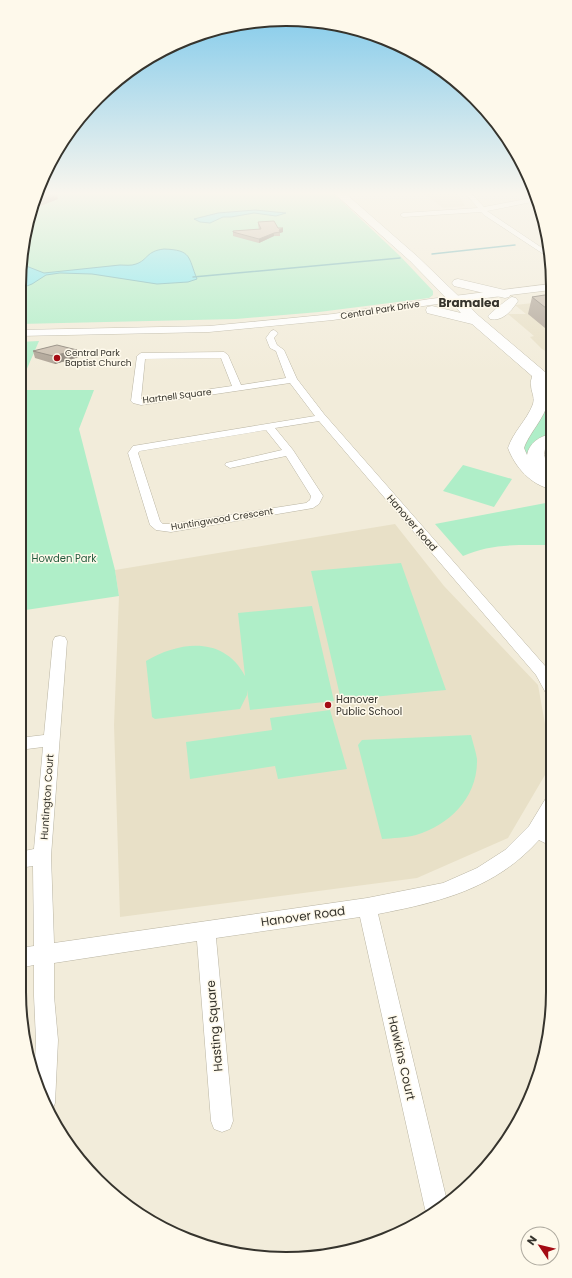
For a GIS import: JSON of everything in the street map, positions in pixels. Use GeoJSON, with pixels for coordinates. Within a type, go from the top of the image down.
{"type":"FeatureCollection","features":[{"type":"Feature","properties":{"kind":"main road"},"geometry":{"type":"LineString","coordinates":[[407,253],[458,303],[546,379],[538,385],[542,393],[542,402],[521,434],[516,448],[521,460],[528,470],[546,482]]}},
{"type":"Feature","properties":{"kind":"main road"},"geometry":{"type":"LineString","coordinates":[[422,253],[430,260]]}},
{"type":"Feature","properties":{"kind":"main road"},"geometry":{"type":"LineString","coordinates":[[447,273],[476,301],[506,326]]}},
{"type":"Feature","properties":{"kind":"main road"},"geometry":{"type":"LineString","coordinates":[[458,283],[509,298],[502,312],[495,316]]}},
{"type":"Feature","properties":{"kind":"main road"},"geometry":{"type":"LineString","coordinates":[[432,310],[479,322]]}},
{"type":"Feature","properties":{"kind":"main road"},"geometry":{"type":"LineString","coordinates":[[546,442],[541,444],[536,452],[536,457],[540,466],[546,470]]}},
{"type":"Feature","properties":{"kind":"street","name":"Central Park Drive"},"geometry":{"type":"LineString","coordinates":[[509,298],[546,288]]}},
{"type":"Feature","properties":{"kind":"street","name":"Central Park Drive"},"geometry":{"type":"LineString","coordinates":[[272,328],[333,317],[476,301],[546,295]]}},
{"type":"Feature","properties":{"kind":"street","name":"Central Park Drive"},"geometry":{"type":"LineString","coordinates":[[26,332],[272,328],[432,310],[458,303]]}},
{"type":"Feature","properties":{"kind":"street","name":"Hanover Road"},"geometry":{"type":"LineString","coordinates":[[272,328],[280,337],[283,346],[280,350],[292,380],[321,418],[541,671],[546,680]]}},
{"type":"Feature","properties":{"kind":"street","name":"Hartnell Square"},"geometry":{"type":"LineString","coordinates":[[142,345],[136,401],[141,402],[292,380]]}},
{"type":"Feature","properties":{"kind":"street"},"geometry":{"type":"LineString","coordinates":[[141,356],[224,355],[238,388]]}},
{"type":"Feature","properties":{"kind":"street","name":"Huntingwood Crescent"},"geometry":{"type":"LineString","coordinates":[[268,426],[289,452],[317,496],[315,502],[309,506],[171,528],[160,527],[154,522],[133,453],[137,448],[268,426],[321,418]]}},
{"type":"Feature","properties":{"kind":"street"},"geometry":{"type":"LineString","coordinates":[[230,465],[289,452]]}},
{"type":"Feature","properties":{"kind":"street","name":"Huntington Court"},"geometry":{"type":"LineString","coordinates":[[45,1088],[47,1040],[44,996],[42,856],[60,640]]}},
{"type":"Feature","properties":{"kind":"street"},"geometry":{"type":"LineString","coordinates":[[26,743],[51,740]]}},
{"type":"Feature","properties":{"kind":"street","name":"Hanover Road"},"geometry":{"type":"LineString","coordinates":[[26,957],[414,898],[452,888],[486,873],[514,853],[545,834]]}},
{"type":"Feature","properties":{"kind":"street"},"geometry":{"type":"LineString","coordinates":[[26,859],[42,856]]}},
{"type":"Feature","properties":{"kind":"street","name":"Hawkins Court"},"geometry":{"type":"LineString","coordinates":[[367,906],[436,1204]]}},
{"type":"Feature","properties":{"kind":"street","name":"Hasting Square"},"geometry":{"type":"LineString","coordinates":[[206,930],[222,1121]]}},
{"type":"Feature","properties":{"kind":"shaded area"},"geometry":{"type":"Polygon","coordinates":[[[546,302],[546,351],[530,337],[534,336],[508,314],[526,314],[515,305],[546,302]]]}},
{"type":"Feature","properties":{"kind":"shaded area","name":"Hanover Public School"},"geometry":{"type":"Polygon","coordinates":[[[395,524],[444,586],[538,685],[546,730],[546,773],[508,838],[417,878],[120,917],[114,725],[119,596],[115,570],[395,524]]]}},
{"type":"Feature","properties":{"kind":"green space"},"geometry":{"type":"Polygon","coordinates":[[[28,253],[396,253],[433,291],[433,295],[429,298],[319,312],[236,319],[26,324],[28,253]]]}},
{"type":"Feature","properties":{"kind":"green space"},"geometry":{"type":"Polygon","coordinates":[[[39,341],[26,371],[26,342],[39,341]]]}},
{"type":"Feature","properties":{"kind":"green space","name":"Howden Park"},"geometry":{"type":"Polygon","coordinates":[[[26,390],[94,390],[79,429],[115,570],[119,596],[26,610],[26,390]]]}},
{"type":"Feature","properties":{"kind":"green space"},"geometry":{"type":"Polygon","coordinates":[[[546,403],[546,436],[535,441],[528,451],[533,465],[546,474],[546,478],[536,470],[530,462],[521,445],[546,403]]]}},
{"type":"Feature","properties":{"kind":"green space"},"geometry":{"type":"Polygon","coordinates":[[[463,465],[512,479],[494,507],[443,491],[463,465]]]}},
{"type":"Feature","properties":{"kind":"green space"},"geometry":{"type":"Polygon","coordinates":[[[546,503],[546,545],[495,547],[463,556],[435,524],[546,503]]]}},
{"type":"Feature","properties":{"kind":"green space"},"geometry":{"type":"Polygon","coordinates":[[[401,563],[446,690],[341,700],[311,571],[401,563]]]}},
{"type":"Feature","properties":{"kind":"green space"},"geometry":{"type":"Polygon","coordinates":[[[312,606],[334,701],[250,710],[247,690],[247,695],[240,709],[155,719],[152,717],[146,661],[173,649],[187,646],[200,646],[213,648],[225,654],[236,663],[245,676],[238,613],[312,606]]]}},
{"type":"Feature","properties":{"kind":"green space"},"geometry":{"type":"Polygon","coordinates":[[[330,710],[347,769],[278,779],[275,766],[190,779],[186,742],[272,730],[270,718],[330,710]]]}},
{"type":"Feature","properties":{"kind":"green space"},"geometry":{"type":"Polygon","coordinates":[[[471,735],[477,759],[476,773],[473,786],[460,808],[451,817],[440,824],[416,835],[382,839],[358,745],[362,740],[471,735]]]}},
{"type":"Feature","properties":{"kind":"water"},"geometry":{"type":"Polygon","coordinates":[[[153,253],[184,253],[190,260],[197,279],[188,282],[157,284],[92,274],[60,273],[46,275],[26,286],[27,266],[44,273],[132,265],[140,262],[153,253]]]}},
{"type":"Feature","properties":{"kind":"building"},"geometry":{"type":"Polygon","coordinates":[[[546,295],[546,308],[532,297],[546,295]]]}},
{"type":"Feature","properties":{"kind":"building"},"geometry":{"type":"Polygon","coordinates":[[[57,345],[77,350],[53,356],[33,351],[57,345]]]}},
{"type":"Feature","properties":{"kind":"waterway"},"geometry":{"type":"LineString","coordinates":[[432,254],[445,253]]}},
{"type":"Feature","properties":{"kind":"waterway"},"geometry":{"type":"LineString","coordinates":[[193,277],[400,258]]}},
{"type":"Feature","properties":{"kind":"place","name":"Central Park Baptist Church"},"geometry":{"type":"Point","coordinates":[57,358]}},
{"type":"Feature","properties":{"kind":"place","name":"Hanover Public School"},"geometry":{"type":"Point","coordinates":[328,705]}},
{"type":"Feature","properties":{"kind":"district","name":"Bramalea"},"geometry":{"type":"Point","coordinates":[469,302]}}]}
